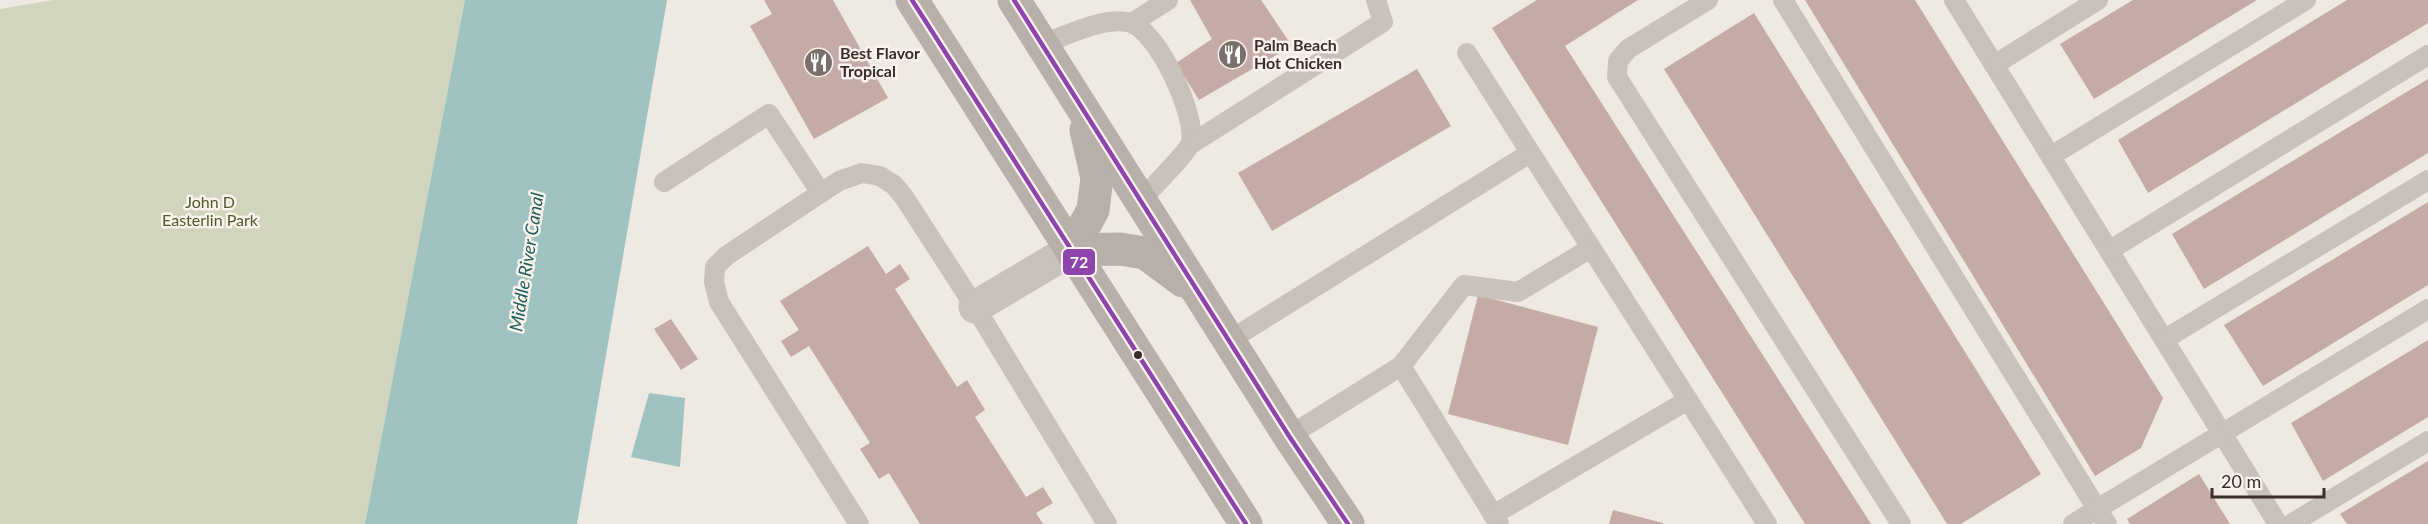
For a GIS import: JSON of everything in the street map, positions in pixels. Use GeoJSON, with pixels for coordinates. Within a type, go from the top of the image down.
{"type":"FeatureCollection","features":[{"type":"Feature","properties":{"kind":"main road"},"geometry":{"type":"LineString","coordinates":[[912,0],[1246,524]]}},
{"type":"Feature","properties":{"kind":"main road"},"geometry":{"type":"LineString","coordinates":[[1014,0],[1289,436],[1348,524]]}},
{"type":"Feature","properties":{"kind":"main road"},"geometry":{"type":"LineString","coordinates":[[1071,250],[1093,210],[1097,178],[1080,104]]}},
{"type":"Feature","properties":{"kind":"main road"},"geometry":{"type":"LineString","coordinates":[[1071,250],[1120,249],[1145,253],[1197,291]]}},
{"type":"Feature","properties":{"kind":"street"},"geometry":{"type":"LineString","coordinates":[[975,307],[1071,250]]}},
{"type":"Feature","properties":{"kind":"lane"},"geometry":{"type":"LineString","coordinates":[[1132,23],[1168,0]]}},
{"type":"Feature","properties":{"kind":"lane"},"geometry":{"type":"LineString","coordinates":[[1140,201],[1191,144],[1383,22],[1376,0]]}},
{"type":"Feature","properties":{"kind":"lane"},"geometry":{"type":"LineString","coordinates":[[1708,0],[1628,49],[1618,61],[1617,77],[1901,524]]}},
{"type":"Feature","properties":{"kind":"lane"},"geometry":{"type":"LineString","coordinates":[[1783,0],[2102,516]]}},
{"type":"Feature","properties":{"kind":"lane"},"geometry":{"type":"LineString","coordinates":[[1954,0],[2278,524]]}},
{"type":"Feature","properties":{"kind":"lane"},"geometry":{"type":"LineString","coordinates":[[1994,65],[2098,0]]}},
{"type":"Feature","properties":{"kind":"lane"},"geometry":{"type":"LineString","coordinates":[[2051,156],[2306,0]]}},
{"type":"Feature","properties":{"kind":"lane"},"geometry":{"type":"LineString","coordinates":[[1042,44],[1109,21],[1132,23],[1155,42],[1181,91],[1192,124],[1191,144]]}},
{"type":"Feature","properties":{"kind":"lane"},"geometry":{"type":"LineString","coordinates":[[1467,54],[1767,524]]}},
{"type":"Feature","properties":{"kind":"lane"},"geometry":{"type":"LineString","coordinates":[[2110,250],[2428,55]]}},
{"type":"Feature","properties":{"kind":"lane"},"geometry":{"type":"LineString","coordinates":[[664,182],[769,114],[821,193]]}},
{"type":"Feature","properties":{"kind":"lane"},"geometry":{"type":"LineString","coordinates":[[1230,340],[1530,153]]}},
{"type":"Feature","properties":{"kind":"lane"},"geometry":{"type":"LineString","coordinates":[[859,524],[719,302],[714,282],[715,267],[726,256],[839,181],[862,173],[880,176],[894,185],[975,307],[1107,524]]}},
{"type":"Feature","properties":{"kind":"lane"},"geometry":{"type":"LineString","coordinates":[[2165,339],[2428,180]]}},
{"type":"Feature","properties":{"kind":"lane"},"geometry":{"type":"LineString","coordinates":[[1289,436],[1401,366],[1464,285],[1518,292],[1591,248]]}},
{"type":"Feature","properties":{"kind":"lane"},"geometry":{"type":"LineString","coordinates":[[2073,524],[2102,516],[2223,432],[2428,309]]}},
{"type":"Feature","properties":{"kind":"lane"},"geometry":{"type":"LineString","coordinates":[[1401,366],[1496,519],[1688,400]]}},
{"type":"Feature","properties":{"kind":"lane"},"geometry":{"type":"LineString","coordinates":[[2291,524],[2428,441]]}},
{"type":"Feature","properties":{"kind":"green space","name":"John D Easterlin Park"},"geometry":{"type":"Polygon","coordinates":[[[53,0],[465,0],[365,524],[0,524],[0,9],[53,0]]]}},
{"type":"Feature","properties":{"kind":"water","name":"Middle River Canal"},"geometry":{"type":"Polygon","coordinates":[[[465,0],[667,0],[577,524],[365,524],[465,0]]]}},
{"type":"Feature","properties":{"kind":"water"},"geometry":{"type":"Polygon","coordinates":[[[649,393],[685,398],[680,467],[631,457],[649,393]]]}},
{"type":"Feature","properties":{"kind":"building","name":"Best Flavor Tropical"},"geometry":{"type":"Polygon","coordinates":[[[764,0],[833,0],[888,98],[814,139],[750,26],[772,14],[764,0]]]}},
{"type":"Feature","properties":{"kind":"building","name":"Palm Beach Hot Chicken"},"geometry":{"type":"Polygon","coordinates":[[[1190,0],[1261,0],[1292,46],[1199,100],[1176,63],[1212,39],[1190,0]]]}},
{"type":"Feature","properties":{"kind":"building"},"geometry":{"type":"Polygon","coordinates":[[[1537,0],[1638,0],[1565,46],[1871,524],[1805,524],[1492,28],[1537,0]]]}},
{"type":"Feature","properties":{"kind":"building"},"geometry":{"type":"Polygon","coordinates":[[[1805,0],[1915,0],[2163,398],[2141,448],[2095,476],[1805,0]]]}},
{"type":"Feature","properties":{"kind":"building"},"geometry":{"type":"Polygon","coordinates":[[[2133,0],[2257,0],[2094,99],[2060,44],[2133,0]]]}},
{"type":"Feature","properties":{"kind":"building"},"geometry":{"type":"Polygon","coordinates":[[[2347,0],[2428,0],[2428,23],[2148,193],[2118,140],[2347,0]]]}},
{"type":"Feature","properties":{"kind":"building"},"geometry":{"type":"Polygon","coordinates":[[[1754,13],[2041,474],[1961,524],[1947,524],[1664,69],[1754,13]]]}},
{"type":"Feature","properties":{"kind":"building"},"geometry":{"type":"Polygon","coordinates":[[[1417,69],[1451,126],[1272,231],[1238,173],[1417,69]]]}},
{"type":"Feature","properties":{"kind":"building"},"geometry":{"type":"Polygon","coordinates":[[[2428,79],[2428,153],[2204,289],[2172,234],[2428,79]]]}},
{"type":"Feature","properties":{"kind":"building"},"geometry":{"type":"Polygon","coordinates":[[[2428,202],[2428,285],[2263,386],[2224,325],[2428,202]]]}},
{"type":"Feature","properties":{"kind":"building"},"geometry":{"type":"Polygon","coordinates":[[[868,246],[886,274],[900,264],[910,279],[895,289],[957,387],[967,380],[985,410],[975,417],[1026,497],[1043,487],[1053,503],[1036,513],[1043,524],[920,524],[889,473],[879,479],[860,449],[870,443],[809,346],[791,357],[781,341],[799,330],[780,301],[868,246]]]}},
{"type":"Feature","properties":{"kind":"building"},"geometry":{"type":"Polygon","coordinates":[[[1478,295],[1598,327],[1568,445],[1448,414],[1478,295]]]}},
{"type":"Feature","properties":{"kind":"building"},"geometry":{"type":"Polygon","coordinates":[[[671,319],[698,359],[681,370],[654,329],[671,319]]]}},
{"type":"Feature","properties":{"kind":"building"},"geometry":{"type":"Polygon","coordinates":[[[2428,340],[2428,417],[2323,481],[2291,423],[2428,340]]]}},
{"type":"Feature","properties":{"kind":"building"},"geometry":{"type":"Polygon","coordinates":[[[2428,461],[2428,524],[2347,524],[2340,514],[2428,461]]]}},
{"type":"Feature","properties":{"kind":"building"},"geometry":{"type":"Polygon","coordinates":[[[2199,474],[2230,524],[2130,524],[2127,519],[2199,474]]]}},
{"type":"Feature","properties":{"kind":"building"},"geometry":{"type":"Polygon","coordinates":[[[1613,510],[1663,523],[1663,524],[1609,524],[1613,510]]]}},
{"type":"Feature","properties":{"kind":"transit line","name":"72"},"geometry":{"type":"LineString","coordinates":[[912,0],[1246,524]]}},
{"type":"Feature","properties":{"kind":"transit line","name":"72"},"geometry":{"type":"LineString","coordinates":[[1014,0],[1289,436],[1348,524]]}},
{"type":"Feature","properties":{"kind":"place","name":"Palm Beach Hot Chicken"},"geometry":{"type":"Point","coordinates":[1233,54]}},
{"type":"Feature","properties":{"kind":"place","name":"Best Flavor Tropical"},"geometry":{"type":"Point","coordinates":[819,62]}}]}
